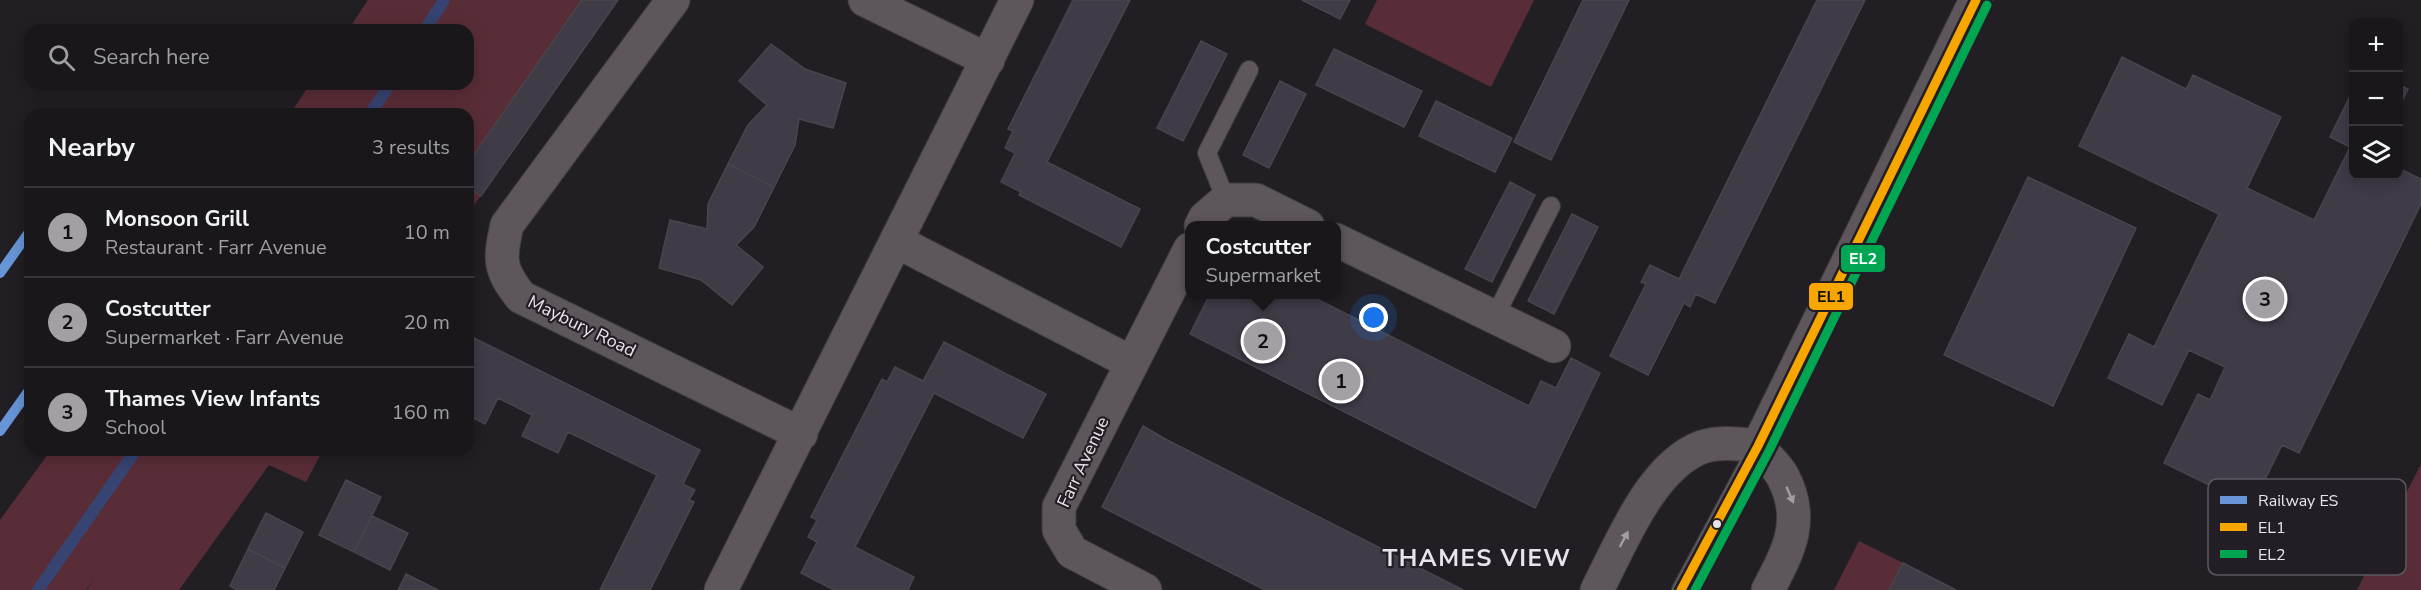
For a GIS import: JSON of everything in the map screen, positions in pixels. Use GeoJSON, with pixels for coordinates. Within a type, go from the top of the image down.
{"type":"FeatureCollection","features":[{"type":"Feature","properties":{"kind":"street","name":"Maybury Road"},"geometry":{"type":"LineString","coordinates":[[673,0],[507,225],[501,250],[504,276],[521,297],[801,434]]}},
{"type":"Feature","properties":{"kind":"street"},"geometry":{"type":"LineString","coordinates":[[865,0],[988,60]]}},
{"type":"Feature","properties":{"kind":"street"},"geometry":{"type":"LineString","coordinates":[[721,590],[1017,0]]}},
{"type":"Feature","properties":{"kind":"street"},"geometry":{"type":"LineString","coordinates":[[1758,446],[1976,0]]}},
{"type":"Feature","properties":{"kind":"street"},"geometry":{"type":"LineString","coordinates":[[1204,221],[1226,200],[1256,200],[1300,221]]}},
{"type":"Feature","properties":{"kind":"street"},"geometry":{"type":"LineString","coordinates":[[896,241],[1132,363]]}},
{"type":"Feature","properties":{"kind":"street"},"geometry":{"type":"LineString","coordinates":[[1341,242],[1554,346]]}},
{"type":"Feature","properties":{"kind":"street","name":"Farr Avenue"},"geometry":{"type":"LineString","coordinates":[[1145,590],[1072,552],[1059,530],[1059,507],[1185,259]]}},
{"type":"Feature","properties":{"kind":"street"},"geometry":{"type":"LineString","coordinates":[[1597,590],[1652,488],[1672,465],[1702,447],[1732,443],[1758,446],[1781,475],[1795,507],[1793,531],[1768,590]]}},
{"type":"Feature","properties":{"kind":"lane"},"geometry":{"type":"LineString","coordinates":[[1226,200],[1207,153],[1249,70]]}},
{"type":"Feature","properties":{"kind":"lane"},"geometry":{"type":"LineString","coordinates":[[1494,318],[1551,206]]}},
{"type":"Feature","properties":{"kind":"lane"},"geometry":{"type":"LineString","coordinates":[[1681,590],[1758,446]]}},
{"type":"Feature","properties":{"kind":"shaded area"},"geometry":{"type":"Polygon","coordinates":[[[368,0],[582,0],[474,154],[474,108],[294,108],[306,90],[474,90],[474,24],[352,24],[368,0]]]}},
{"type":"Feature","properties":{"kind":"shaded area"},"geometry":{"type":"Polygon","coordinates":[[[1377,0],[1534,0],[1491,87],[1365,24],[1377,0]]]}},
{"type":"Feature","properties":{"kind":"shaded area"},"geometry":{"type":"Polygon","coordinates":[[[474,191],[481,196],[474,205],[474,191]]]}},
{"type":"Feature","properties":{"kind":"shaded area"},"geometry":{"type":"Polygon","coordinates":[[[47,456],[320,456],[306,482],[269,465],[179,590],[87,590],[94,580],[86,590],[0,590],[0,520],[47,456]]]}},
{"type":"Feature","properties":{"kind":"shaded area"},"geometry":{"type":"Polygon","coordinates":[[[2421,464],[2421,590],[2357,590],[2365,575],[2406,575],[2406,494],[2421,464]]]}},
{"type":"Feature","properties":{"kind":"shaded area"},"geometry":{"type":"Polygon","coordinates":[[[1859,541],[1903,563],[1889,590],[1834,590],[1859,541]]]}},
{"type":"Feature","properties":{"kind":"building"},"geometry":{"type":"Polygon","coordinates":[[[582,0],[618,0],[481,196],[474,191],[474,154],[582,0]]]}},
{"type":"Feature","properties":{"kind":"building"},"geometry":{"type":"Polygon","coordinates":[[[1073,0],[1130,0],[1047,162],[1140,209],[1121,247],[1019,195],[1021,192],[1001,182],[1015,153],[1005,148],[1013,131],[1008,129],[1073,0]]]}},
{"type":"Feature","properties":{"kind":"building"},"geometry":{"type":"Polygon","coordinates":[[[1302,0],[1350,0],[1340,19],[1302,0]]]}},
{"type":"Feature","properties":{"kind":"building"},"geometry":{"type":"Polygon","coordinates":[[[1583,0],[1629,0],[1551,160],[1514,142],[1583,0]]]}},
{"type":"Feature","properties":{"kind":"building"},"geometry":{"type":"Polygon","coordinates":[[[1817,0],[1865,0],[1715,303],[1696,294],[1690,307],[1684,303],[1648,375],[1610,356],[1646,284],[1641,282],[1650,265],[1679,279],[1817,0]]]}},
{"type":"Feature","properties":{"kind":"building"},"geometry":{"type":"Polygon","coordinates":[[[1201,41],[1227,54],[1183,141],[1157,128],[1201,41]]]}},
{"type":"Feature","properties":{"kind":"building"},"geometry":{"type":"Polygon","coordinates":[[[771,44],[805,69],[846,83],[833,128],[799,119],[795,145],[774,187],[728,164],[748,125],[767,105],[739,81],[771,44]]]}},
{"type":"Feature","properties":{"kind":"building"},"geometry":{"type":"Polygon","coordinates":[[[1334,49],[1422,91],[1404,127],[1316,85],[1334,49]]]}},
{"type":"Feature","properties":{"kind":"building"},"geometry":{"type":"Polygon","coordinates":[[[2122,57],[2186,89],[2193,75],[2281,117],[2247,188],[2314,220],[2349,149],[2349,180],[2403,180],[2403,170],[2421,179],[2421,204],[2299,453],[2282,445],[2265,479],[2208,479],[2208,484],[2164,463],[2198,394],[2210,400],[2225,367],[2189,350],[2162,405],[2108,378],[2129,334],[2154,347],[2219,214],[2079,146],[2122,57]]]}},
{"type":"Feature","properties":{"kind":"building"},"geometry":{"type":"Polygon","coordinates":[[[1280,81],[1306,94],[1269,168],[1243,155],[1280,81]]]}},
{"type":"Feature","properties":{"kind":"building"},"geometry":{"type":"Polygon","coordinates":[[[2403,87],[2408,89],[2403,99],[2403,87]]]}},
{"type":"Feature","properties":{"kind":"building"},"geometry":{"type":"Polygon","coordinates":[[[2349,98],[2349,146],[2330,137],[2349,98]]]}},
{"type":"Feature","properties":{"kind":"building"},"geometry":{"type":"Polygon","coordinates":[[[1436,101],[1512,138],[1495,172],[1419,136],[1436,101]]]}},
{"type":"Feature","properties":{"kind":"building"},"geometry":{"type":"Polygon","coordinates":[[[728,164],[774,187],[754,227],[736,245],[763,267],[732,305],[701,280],[659,268],[670,220],[707,229],[708,204],[728,164]]]}},
{"type":"Feature","properties":{"kind":"building"},"geometry":{"type":"Polygon","coordinates":[[[2028,177],[2136,228],[2053,406],[1944,355],[2028,177]]]}},
{"type":"Feature","properties":{"kind":"building"},"geometry":{"type":"Polygon","coordinates":[[[1510,182],[1535,195],[1492,282],[1465,269],[1510,182]]]}},
{"type":"Feature","properties":{"kind":"building"},"geometry":{"type":"Polygon","coordinates":[[[1572,214],[1598,227],[1554,314],[1528,301],[1572,214]]]}},
{"type":"Feature","properties":{"kind":"building"},"geometry":{"type":"Polygon","coordinates":[[[1208,299],[1317,299],[1529,406],[1541,381],[1556,388],[1571,358],[1600,373],[1535,508],[1190,334],[1208,299]]]}},
{"type":"Feature","properties":{"kind":"building"},"geometry":{"type":"Polygon","coordinates":[[[474,338],[700,450],[683,484],[695,490],[689,500],[694,502],[650,590],[600,590],[657,475],[568,432],[558,453],[522,436],[532,415],[498,398],[485,424],[474,418],[474,338]]]}},
{"type":"Feature","properties":{"kind":"building"},"geometry":{"type":"Polygon","coordinates":[[[944,342],[1046,394],[1023,438],[934,393],[855,547],[914,577],[908,590],[834,590],[801,573],[817,542],[808,537],[817,520],[811,517],[882,379],[887,382],[895,367],[923,381],[944,342]]]}},
{"type":"Feature","properties":{"kind":"building"},"geometry":{"type":"Polygon","coordinates":[[[1143,426],[1463,590],[1265,590],[1102,507],[1143,426]]]}},
{"type":"Feature","properties":{"kind":"building"},"geometry":{"type":"Polygon","coordinates":[[[346,480],[381,497],[354,552],[319,535],[346,480]]]}},
{"type":"Feature","properties":{"kind":"building"},"geometry":{"type":"Polygon","coordinates":[[[266,513],[303,532],[285,568],[248,549],[266,513]]]}},
{"type":"Feature","properties":{"kind":"building"},"geometry":{"type":"Polygon","coordinates":[[[372,516],[408,533],[390,570],[354,552],[372,516]]]}},
{"type":"Feature","properties":{"kind":"building"},"geometry":{"type":"Polygon","coordinates":[[[248,549],[285,568],[274,590],[237,590],[230,586],[248,549]]]}},
{"type":"Feature","properties":{"kind":"building"},"geometry":{"type":"Polygon","coordinates":[[[1903,563],[1956,590],[1889,590],[1903,563]]]}},
{"type":"Feature","properties":{"kind":"building"},"geometry":{"type":"Polygon","coordinates":[[[406,574],[438,590],[398,590],[406,574]]]}},
{"type":"Feature","properties":{"kind":"waterway"},"geometry":{"type":"LineString","coordinates":[[429,24],[444,0]]}},
{"type":"Feature","properties":{"kind":"waterway"},"geometry":{"type":"LineString","coordinates":[[374,108],[386,90]]}},
{"type":"Feature","properties":{"kind":"waterway"},"geometry":{"type":"LineString","coordinates":[[38,590],[132,456]]}},
{"type":"Feature","properties":{"kind":"rail line","name":"ES"},"geometry":{"type":"LineString","coordinates":[[0,273],[24,239]]}},
{"type":"Feature","properties":{"kind":"rail line","name":"ES"},"geometry":{"type":"LineString","coordinates":[[0,431],[24,397]]}},
{"type":"Feature","properties":{"kind":"transit line","name":"EL1"},"geometry":{"type":"LineString","coordinates":[[1681,590],[1758,446],[1976,0]]}},
{"type":"Feature","properties":{"kind":"transit line","name":"EL2"},"geometry":{"type":"LineString","coordinates":[[1695,590],[1769,451],[1987,5]]}},
{"type":"Feature","properties":{"kind":"place","name":"Thames View Infants"},"geometry":{"type":"Point","coordinates":[2265,299]}},
{"type":"Feature","properties":{"kind":"place","name":"Costcutter"},"geometry":{"type":"Point","coordinates":[1263,341]}},
{"type":"Feature","properties":{"kind":"place","name":"Monsoon Grill"},"geometry":{"type":"Point","coordinates":[1341,381]}},
{"type":"Feature","properties":{"kind":"district","name":"THAMES VIEW"},"geometry":{"type":"Point","coordinates":[1477,558]}}]}
